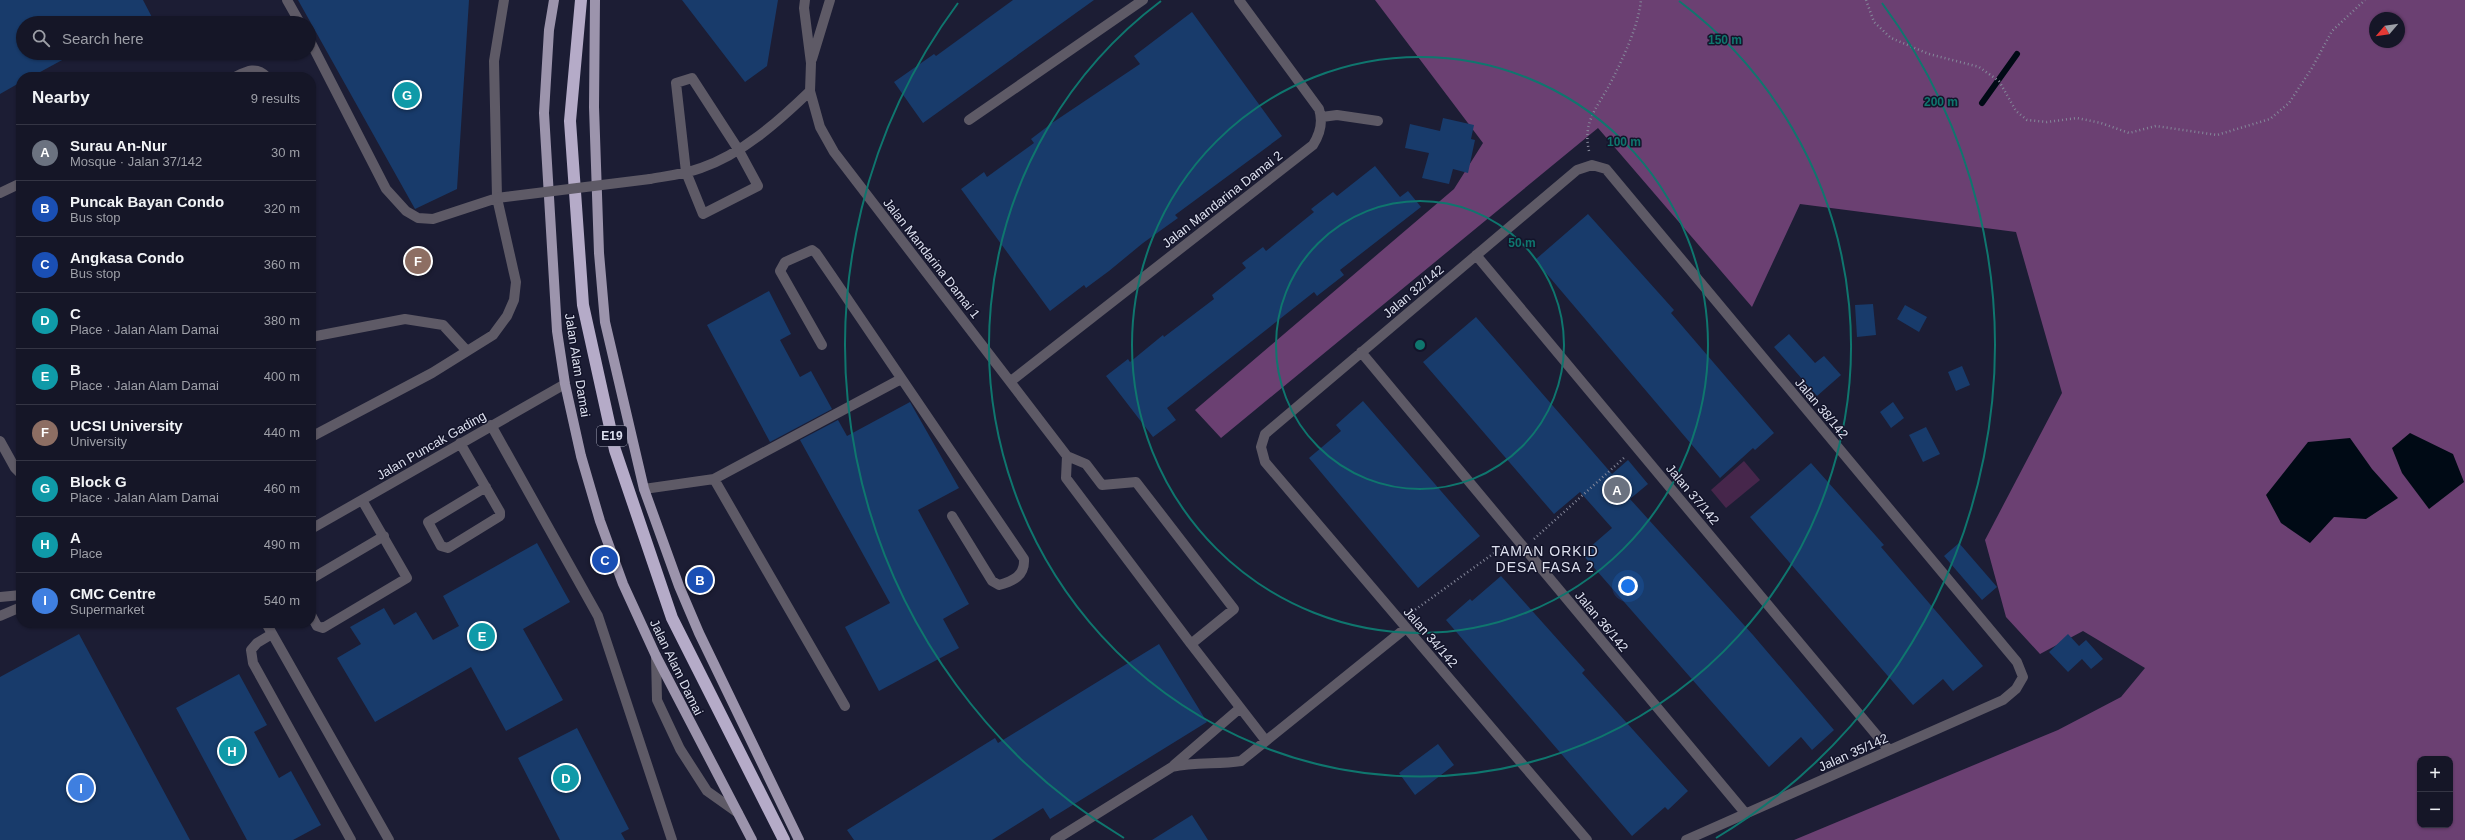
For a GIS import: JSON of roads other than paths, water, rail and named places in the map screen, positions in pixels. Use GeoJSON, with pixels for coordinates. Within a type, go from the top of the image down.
{"type":"FeatureCollection","features":[{"type":"Feature","properties":{"kind":"highway","name":"E19"},"geometry":{"type":"LineString","coordinates":[[574,0],[563,122],[576,308],[610,453],[667,621],[775,840]]}},
{"type":"Feature","properties":{"kind":"highway","name":"E19"},"geometry":{"type":"LineString","coordinates":[[581,0],[570,121],[583,305],[615,450],[672,618],[784,840]]}},
{"type":"Feature","properties":{"kind":"main road","name":"Jalan Alam Damai"},"geometry":{"type":"LineString","coordinates":[[554,0],[549,30],[544,114],[557,332],[565,384],[581,456],[600,521],[623,584],[656,656],[752,840]]}},
{"type":"Feature","properties":{"kind":"main road"},"geometry":{"type":"LineString","coordinates":[[595,0],[594,107],[599,253],[605,322],[644,489],[679,586],[699,633],[799,840]]}},
{"type":"Feature","properties":{"kind":"street"},"geometry":{"type":"LineString","coordinates":[[287,0],[296,16]]}},
{"type":"Feature","properties":{"kind":"street"},"geometry":{"type":"LineString","coordinates":[[316,434],[432,373],[466,350],[493,335],[507,316],[514,300],[516,282],[497,198],[494,61],[504,0]]}},
{"type":"Feature","properties":{"kind":"street","name":"Jalan Mandarina Damai 1"},"geometry":{"type":"LineString","coordinates":[[805,0],[811,63],[810,91],[820,127],[834,152],[1067,456]]}},
{"type":"Feature","properties":{"kind":"street","name":"Jalan Mandarina Damai 1"},"geometry":{"type":"LineString","coordinates":[[811,63],[830,0]]}},
{"type":"Feature","properties":{"kind":"street"},"geometry":{"type":"LineString","coordinates":[[969,120],[1143,0]]}},
{"type":"Feature","properties":{"kind":"street"},"geometry":{"type":"LineString","coordinates":[[1238,0],[1319,109],[1322,117],[1337,115],[1378,120]]}},
{"type":"Feature","properties":{"kind":"street"},"geometry":{"type":"LineString","coordinates":[[316,53],[386,189],[406,211],[418,218],[433,219],[497,198],[650,180],[701,168],[738,149],[775,125],[810,91]]}},
{"type":"Feature","properties":{"kind":"street"},"geometry":{"type":"LineString","coordinates":[[246,72],[250,70],[260,72]]}},
{"type":"Feature","properties":{"kind":"street"},"geometry":{"type":"LineString","coordinates":[[692,78],[738,149],[758,186],[703,214],[686,172],[676,83],[692,78]]}},
{"type":"Feature","properties":{"kind":"street","name":"Jalan Mandarina Damai 2"},"geometry":{"type":"LineString","coordinates":[[1011,381],[1313,145],[1317,138],[1322,117]]}},
{"type":"Feature","properties":{"kind":"street","name":"Jalan 32/142"},"geometry":{"type":"LineString","coordinates":[[1261,447],[1265,434],[1577,170],[1592,165]]}},
{"type":"Feature","properties":{"kind":"street","name":"Jalan 38/142"},"geometry":{"type":"LineString","coordinates":[[1592,165],[1606,170],[2017,662],[2023,677]]}},
{"type":"Feature","properties":{"kind":"street"},"geometry":{"type":"LineString","coordinates":[[0,193],[16,185]]}},
{"type":"Feature","properties":{"kind":"street"},"geometry":{"type":"LineString","coordinates":[[822,345],[780,271],[785,262],[812,250],[816,252],[838,284],[1024,559],[1024,568],[1021,574],[1007,583],[998,585],[992,581],[952,516]]}},
{"type":"Feature","properties":{"kind":"street","name":"Jalan 37/142"},"geometry":{"type":"LineString","coordinates":[[1476,255],[1889,750]]}},
{"type":"Feature","properties":{"kind":"street"},"geometry":{"type":"LineString","coordinates":[[316,336],[405,319],[443,325],[466,350]]}},
{"type":"Feature","properties":{"kind":"street","name":"Jalan 36/142"},"geometry":{"type":"LineString","coordinates":[[1362,352],[1515,538],[1746,814]]}},
{"type":"Feature","properties":{"kind":"street"},"geometry":{"type":"LineString","coordinates":[[644,489],[714,479],[901,379]]}},
{"type":"Feature","properties":{"kind":"street","name":"Jalan Puncak Gading"},"geometry":{"type":"LineString","coordinates":[[316,527],[491,425],[565,384]]}},
{"type":"Feature","properties":{"kind":"street"},"geometry":{"type":"LineString","coordinates":[[491,425],[598,616],[672,840]]}},
{"type":"Feature","properties":{"kind":"street"},"geometry":{"type":"LineString","coordinates":[[0,441],[16,470]]}},
{"type":"Feature","properties":{"kind":"street"},"geometry":{"type":"LineString","coordinates":[[460,443],[486,487],[500,512],[500,516],[448,548],[441,546],[428,522],[486,487]]}},
{"type":"Feature","properties":{"kind":"street","name":"Jalan 34/142"},"geometry":{"type":"LineString","coordinates":[[1261,447],[1265,462],[1588,840]]}},
{"type":"Feature","properties":{"kind":"street"},"geometry":{"type":"LineString","coordinates":[[1191,644],[1234,609],[1136,482],[1102,485],[1086,464],[1067,456],[1066,478],[1239,709],[1266,741]]}},
{"type":"Feature","properties":{"kind":"street"},"geometry":{"type":"LineString","coordinates":[[714,479],[845,706]]}},
{"type":"Feature","properties":{"kind":"street"},"geometry":{"type":"LineString","coordinates":[[316,624],[323,628],[405,580],[407,574],[362,500]]}},
{"type":"Feature","properties":{"kind":"street"},"geometry":{"type":"LineString","coordinates":[[316,576],[384,536]]}},
{"type":"Feature","properties":{"kind":"street"},"geometry":{"type":"LineString","coordinates":[[0,597],[16,595]]}},
{"type":"Feature","properties":{"kind":"street"},"geometry":{"type":"LineString","coordinates":[[0,616],[16,609]]}},
{"type":"Feature","properties":{"kind":"street"},"geometry":{"type":"LineString","coordinates":[[1172,766],[1185,764],[1224,764],[1241,761],[1403,624]]}},
{"type":"Feature","properties":{"kind":"street"},"geometry":{"type":"LineString","coordinates":[[269,628],[389,840]]}},
{"type":"Feature","properties":{"kind":"street"},"geometry":{"type":"LineString","coordinates":[[272,634],[257,643],[251,650],[253,663],[351,840]]}},
{"type":"Feature","properties":{"kind":"street"},"geometry":{"type":"LineString","coordinates":[[656,656],[657,700],[680,748],[707,791],[738,813]]}},
{"type":"Feature","properties":{"kind":"street","name":"Jalan 35/142"},"geometry":{"type":"LineString","coordinates":[[1686,840],[2003,700],[2016,689],[2023,677]]}},
{"type":"Feature","properties":{"kind":"street"},"geometry":{"type":"LineString","coordinates":[[1055,840],[1172,766],[1239,709]]}},
{"type":"Feature","properties":{"kind":"waterway"},"geometry":{"type":"LineString","coordinates":[[1982,103],[2017,54]]}},
{"type":"Feature","properties":{"kind":"place","name":"Block G"},"geometry":{"type":"Point","coordinates":[407,95]}},
{"type":"Feature","properties":{"kind":"place","name":"UCSI University"},"geometry":{"type":"Point","coordinates":[418,261]}},
{"type":"Feature","properties":{"kind":"place","name":"Surau An-Nur"},"geometry":{"type":"Point","coordinates":[1617,490]}},
{"type":"Feature","properties":{"kind":"place","name":"Angkasa Condo"},"geometry":{"type":"Point","coordinates":[605,560]}},
{"type":"Feature","properties":{"kind":"place","name":"Puncak Bayan Condo"},"geometry":{"type":"Point","coordinates":[700,580]}},
{"type":"Feature","properties":{"kind":"place","name":"B"},"geometry":{"type":"Point","coordinates":[482,636]}},
{"type":"Feature","properties":{"kind":"place","name":"A"},"geometry":{"type":"Point","coordinates":[232,751]}},
{"type":"Feature","properties":{"kind":"place","name":"C"},"geometry":{"type":"Point","coordinates":[566,778]}},
{"type":"Feature","properties":{"kind":"place","name":"CMC Centre"},"geometry":{"type":"Point","coordinates":[81,788]}},
{"type":"Feature","properties":{"kind":"district","name":"TAMAN ORKID DESA FASA 2"},"geometry":{"type":"Point","coordinates":[1545,560]}}]}
